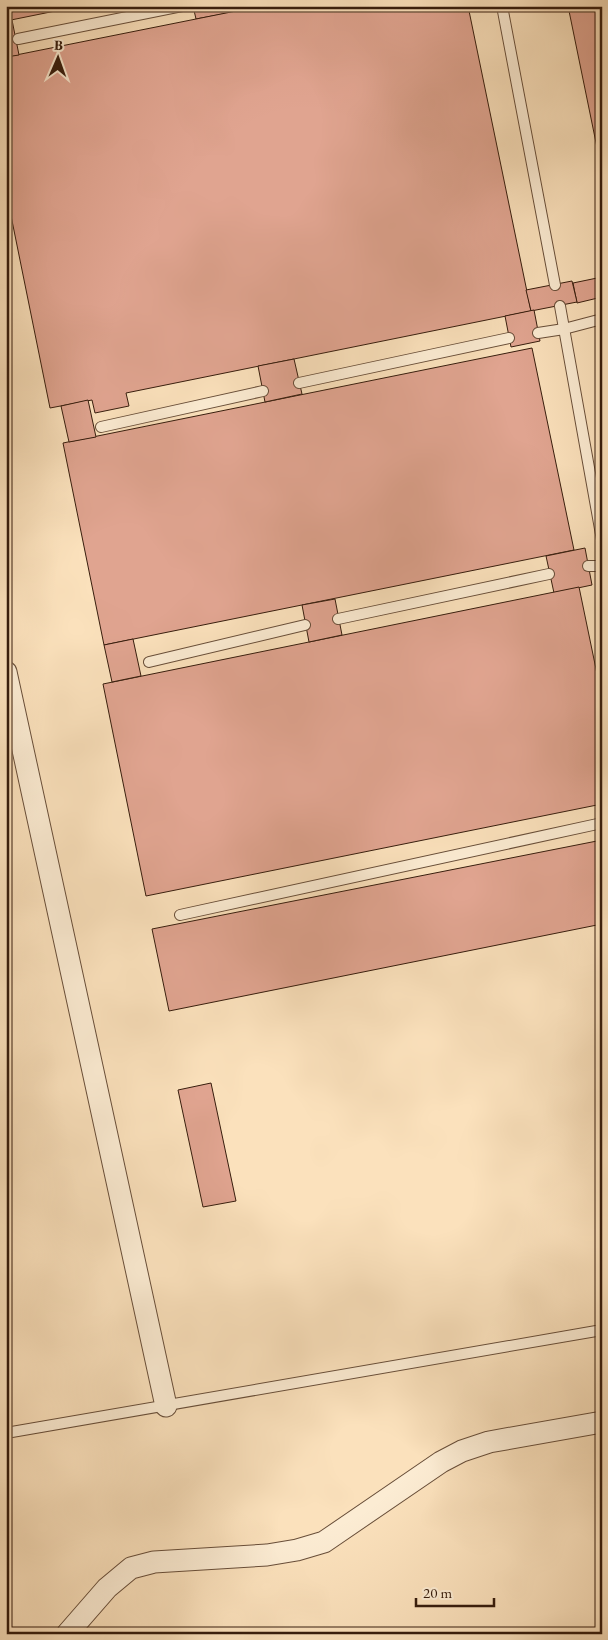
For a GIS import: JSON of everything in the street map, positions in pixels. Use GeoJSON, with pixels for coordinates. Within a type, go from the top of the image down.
{"type":"FeatureCollection","features":[{"type":"Feature","properties":{"kind":"street"},"geometry":{"type":"LineString","coordinates":[[6,672],[166,1406]]}},
{"type":"Feature","properties":{"kind":"street"},"geometry":{"type":"LineString","coordinates":[[67,1634],[107,1588],[131,1568],[154,1562],[267,1555],[315,1545],[324,1542],[441,1462],[462,1451],[489,1442],[602,1422]]}},
{"type":"Feature","properties":{"kind":"lane"},"geometry":{"type":"LineString","coordinates":[[18,39],[182,6]]}},
{"type":"Feature","properties":{"kind":"lane"},"geometry":{"type":"LineString","coordinates":[[502,6],[555,285]]}},
{"type":"Feature","properties":{"kind":"lane"},"geometry":{"type":"LineString","coordinates":[[560,306],[602,540]]}},
{"type":"Feature","properties":{"kind":"lane"},"geometry":{"type":"LineString","coordinates":[[538,333],[564,329],[602,319]]}},
{"type":"Feature","properties":{"kind":"lane"},"geometry":{"type":"LineString","coordinates":[[300,383],[510,338]]}},
{"type":"Feature","properties":{"kind":"lane"},"geometry":{"type":"LineString","coordinates":[[100,427],[263,391]]}},
{"type":"Feature","properties":{"kind":"lane"},"geometry":{"type":"LineString","coordinates":[[588,566],[602,566]]}},
{"type":"Feature","properties":{"kind":"lane"},"geometry":{"type":"LineString","coordinates":[[338,619],[549,574]]}},
{"type":"Feature","properties":{"kind":"lane"},"geometry":{"type":"LineString","coordinates":[[149,662],[305,625]]}},
{"type":"Feature","properties":{"kind":"lane"},"geometry":{"type":"LineString","coordinates":[[180,915],[602,823]]}},
{"type":"Feature","properties":{"kind":"lane"},"geometry":{"type":"LineString","coordinates":[[6,1433],[602,1330]]}},
{"type":"Feature","properties":{"kind":"building"},"geometry":{"type":"Polygon","coordinates":[[[6,6],[80,6],[6,21],[6,6]]]}},
{"type":"Feature","properties":{"kind":"building"},"geometry":{"type":"Polygon","coordinates":[[[193,6],[233,6],[234,12],[196,19],[193,6]]]}},
{"type":"Feature","properties":{"kind":"building"},"geometry":{"type":"Polygon","coordinates":[[[261,6],[468,6],[531,311],[126,393],[129,406],[95,413],[92,400],[50,408],[6,191],[6,57],[261,6]]]}},
{"type":"Feature","properties":{"kind":"building"},"geometry":{"type":"Polygon","coordinates":[[[568,6],[602,6],[602,172],[568,6]]]}},
{"type":"Feature","properties":{"kind":"building"},"geometry":{"type":"Polygon","coordinates":[[[12,20],[19,55],[6,57],[6,21],[12,20]]]}},
{"type":"Feature","properties":{"kind":"building"},"geometry":{"type":"Polygon","coordinates":[[[602,277],[602,297],[577,303],[573,283],[602,277]]]}},
{"type":"Feature","properties":{"kind":"building"},"geometry":{"type":"Polygon","coordinates":[[[572,281],[577,302],[531,311],[526,290],[572,281]]]}},
{"type":"Feature","properties":{"kind":"building"},"geometry":{"type":"Polygon","coordinates":[[[534,310],[540,341],[511,347],[505,316],[534,310]]]}},
{"type":"Feature","properties":{"kind":"building"},"geometry":{"type":"Polygon","coordinates":[[[532,348],[574,550],[104,645],[63,443],[532,348]]]}},
{"type":"Feature","properties":{"kind":"building"},"geometry":{"type":"Polygon","coordinates":[[[294,359],[302,394],[265,402],[258,366],[294,359]]]}},
{"type":"Feature","properties":{"kind":"building"},"geometry":{"type":"Polygon","coordinates":[[[88,400],[96,437],[69,442],[61,406],[88,400]]]}},
{"type":"Feature","properties":{"kind":"building"},"geometry":{"type":"Polygon","coordinates":[[[585,548],[592,585],[554,593],[546,556],[585,548]]]}},
{"type":"Feature","properties":{"kind":"building"},"geometry":{"type":"Polygon","coordinates":[[[579,587],[602,698],[602,804],[146,896],[103,684],[579,587]]]}},
{"type":"Feature","properties":{"kind":"building"},"geometry":{"type":"Polygon","coordinates":[[[335,599],[342,635],[309,642],[302,605],[335,599]]]}},
{"type":"Feature","properties":{"kind":"building"},"geometry":{"type":"Polygon","coordinates":[[[133,639],[141,676],[112,682],[104,645],[133,639]]]}},
{"type":"Feature","properties":{"kind":"building"},"geometry":{"type":"Polygon","coordinates":[[[602,840],[602,924],[169,1011],[152,929],[602,840]]]}},
{"type":"Feature","properties":{"kind":"building"},"geometry":{"type":"Polygon","coordinates":[[[211,1083],[236,1201],[203,1207],[178,1090],[211,1083]]]}}]}
